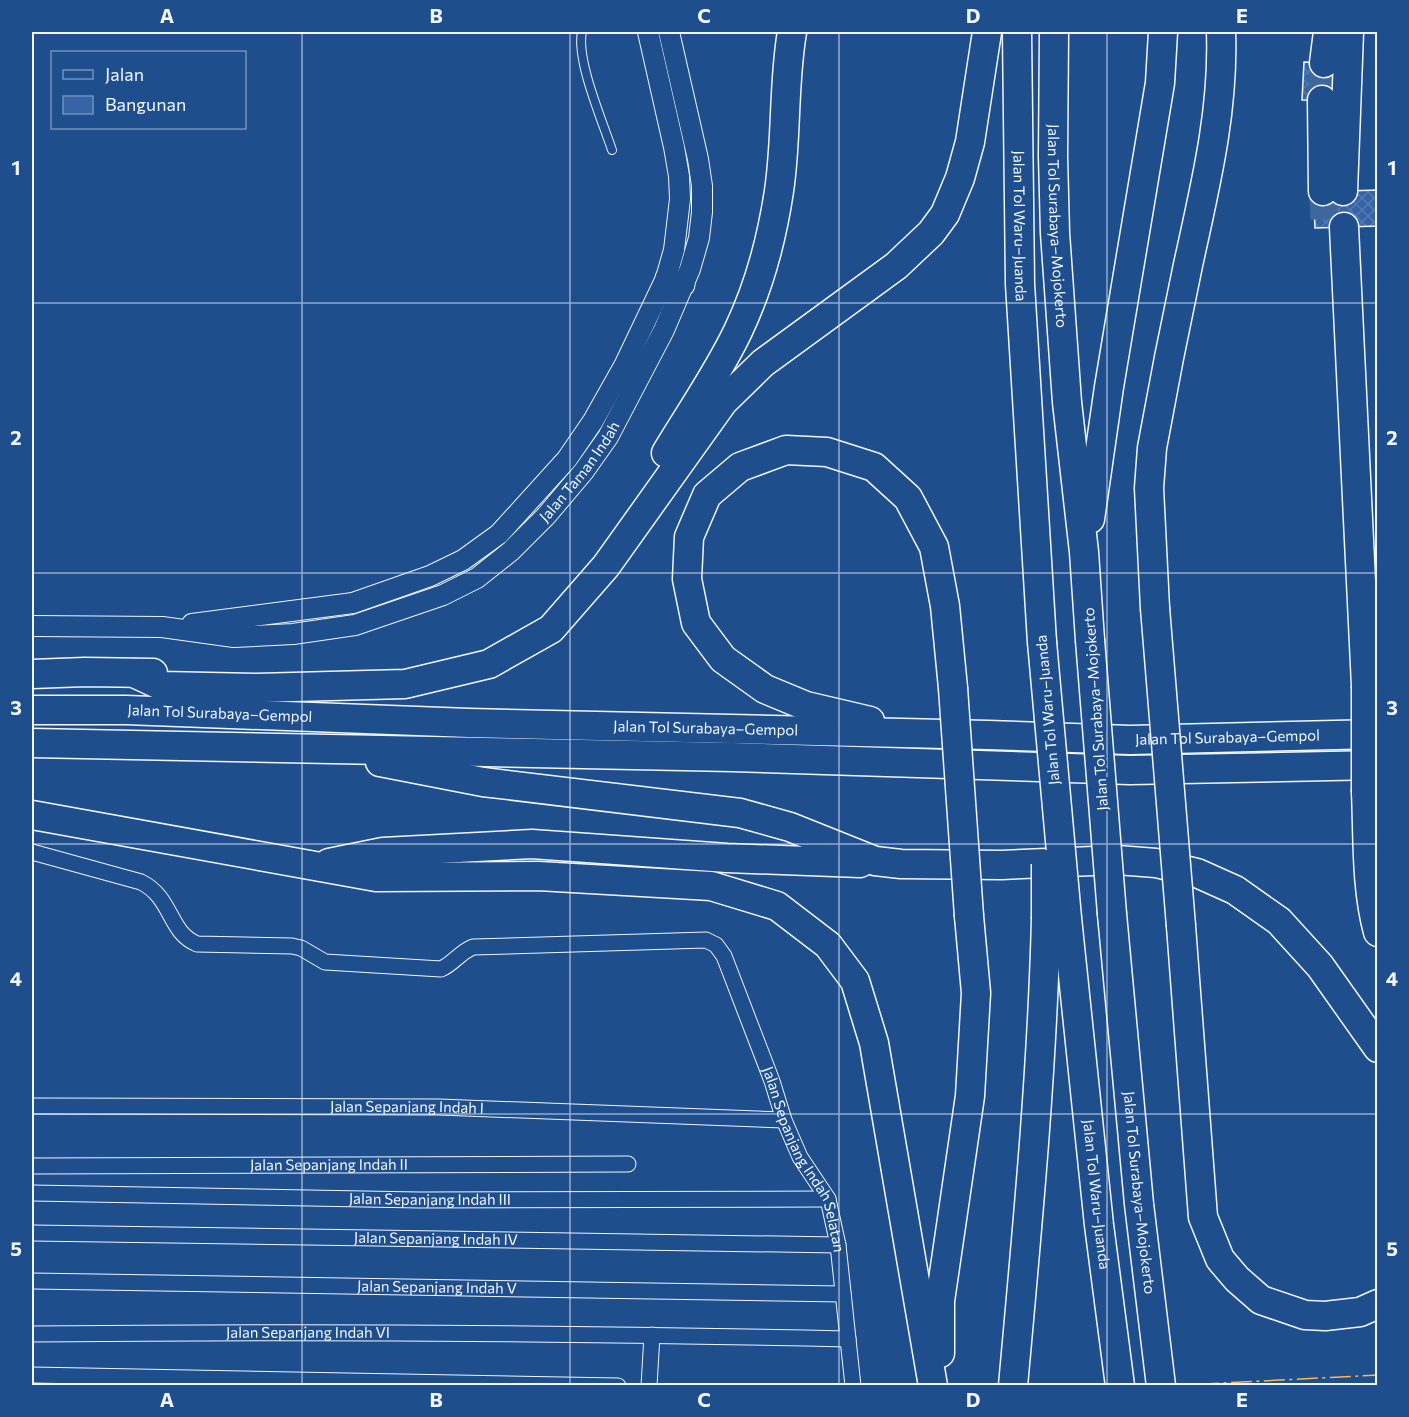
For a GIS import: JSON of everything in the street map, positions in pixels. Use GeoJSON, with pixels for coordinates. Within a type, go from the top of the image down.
{"type":"FeatureCollection","features":[{"type":"Feature","properties":{"kind":"highway"},"geometry":{"type":"LineString","coordinates":[[32,674],[134,673],[263,676],[398,666],[470,653],[513,633],[549,604],[583,566],[660,463],[738,331],[762,269],[779,191],[788,55],[792,32]]}},
{"type":"Feature","properties":{"kind":"highway"},"geometry":{"type":"LineString","coordinates":[[134,673],[162,686],[256,688],[405,684],[489,664],[551,629],[606,566],[723,402],[763,363],[896,266],[931,233],[945,214],[968,151],[987,32]]}},
{"type":"Feature","properties":{"kind":"highway","name":"Jalan Tol Waru–Juanda"},"geometry":{"type":"LineString","coordinates":[[1017,32],[1020,284],[1046,696],[1056,919],[1120,1386]]}},
{"type":"Feature","properties":{"kind":"highway","name":"Jalan Tol Surabaya–Mojokerto"},"geometry":{"type":"LineString","coordinates":[[1054,32],[1055,233],[1067,402],[1084,552],[1112,914],[1139,1204],[1161,1386]]}},
{"type":"Feature","properties":{"kind":"highway"},"geometry":{"type":"LineString","coordinates":[[1084,552],[1101,451],[1108,387],[1160,83],[1163,32]]}},
{"type":"Feature","properties":{"kind":"highway"},"geometry":{"type":"LineString","coordinates":[[1221,32],[1222,66],[1215,133],[1206,188],[1152,448],[1149,488],[1155,608],[1203,1217],[1220,1259],[1261,1300],[1305,1315],[1325,1316],[1360,1312],[1377,1304]]}},
{"type":"Feature","properties":{"kind":"highway"},"geometry":{"type":"LineString","coordinates":[[1324,63],[1328,32]]}},
{"type":"Feature","properties":{"kind":"highway"},"geometry":{"type":"LineString","coordinates":[[1322,100],[1333,191],[1349,32]]}},
{"type":"Feature","properties":{"kind":"highway"},"geometry":{"type":"LineString","coordinates":[[1334,227],[1356,478],[1372,785],[1368,860],[1377,932]]}},
{"type":"Feature","properties":{"kind":"highway"},"geometry":{"type":"LineString","coordinates":[[941,1386],[940,1301],[970,1096],[976,993],[969,916],[953,688],[945,606],[934,547],[908,498],[874,466],[827,452],[786,450],[740,467],[707,495],[689,537],[687,579],[696,623],[723,659],[765,689],[806,706],[873,721],[987,735]]}},
{"type":"Feature","properties":{"kind":"highway","name":"Jalan Tol Surabaya–Gempol"},"geometry":{"type":"LineString","coordinates":[[32,710],[126,710],[469,723],[1130,740],[1377,734]]}},
{"type":"Feature","properties":{"kind":"highway","name":"Jalan Tol Surabaya–Gempol"},"geometry":{"type":"LineString","coordinates":[[32,742],[732,757],[1130,770],[1377,765]]}},
{"type":"Feature","properties":{"kind":"highway"},"geometry":{"type":"LineString","coordinates":[[334,748],[387,764],[483,782],[748,815],[790,826],[875,861],[901,864]]}},
{"type":"Feature","properties":{"kind":"highway"},"geometry":{"type":"LineString","coordinates":[[1283,767],[1372,785]]}},
{"type":"Feature","properties":{"kind":"highway"},"geometry":{"type":"LineString","coordinates":[[32,815],[376,877],[538,876],[711,886],[777,906],[828,945],[855,981],[874,1043],[933,1386]]}},
{"type":"Feature","properties":{"kind":"highway"},"geometry":{"type":"LineString","coordinates":[[312,866],[383,852],[532,844],[727,858],[901,864],[1001,865],[1117,860],[1155,863],[1197,873],[1235,890],[1279,921],[1320,966],[1377,1048]]}},
{"type":"Feature","properties":{"kind":"highway"},"geometry":{"type":"LineString","coordinates":[[1013,1386],[1044,972],[1056,919]]}},
{"type":"Feature","properties":{"kind":"street","name":"Jalan Taman Indah"},"geometry":{"type":"LineString","coordinates":[[648,32],[679,176],[680,199],[674,250],[675,281]]}},
{"type":"Feature","properties":{"kind":"street","name":"Jalan Taman Indah"},"geometry":{"type":"LineString","coordinates":[[32,626],[162,627],[353,603],[430,576],[463,560],[499,534],[567,459],[593,421],[699,238],[702,186],[669,32]]}},
{"type":"Feature","properties":{"kind":"street","name":"Jalan Sepanjang Indah Selatan"},"geometry":{"type":"LineString","coordinates":[[32,852],[152,887],[159,894],[180,932],[188,940],[197,944],[292,946],[301,948],[325,962],[441,969],[473,947],[706,940],[716,945],[728,966],[772,1081],[784,1120],[800,1157],[828,1199],[838,1245],[853,1386]]}},
{"type":"Feature","properties":{"kind":"street","name":"Jalan Sepanjang Indah I"},"geometry":{"type":"LineString","coordinates":[[32,1106],[439,1107],[784,1120]]}},
{"type":"Feature","properties":{"kind":"street","name":"Jalan Sepanjang Indah II"},"geometry":{"type":"LineString","coordinates":[[32,1166],[628,1164]]}},
{"type":"Feature","properties":{"kind":"street","name":"Jalan Sepanjang Indah III"},"geometry":{"type":"LineString","coordinates":[[32,1192],[418,1200],[828,1199]]}},
{"type":"Feature","properties":{"kind":"street","name":"Jalan Sepanjang Indah IV"},"geometry":{"type":"LineString","coordinates":[[32,1233],[838,1245]]}},
{"type":"Feature","properties":{"kind":"street","name":"Jalan Sepanjang Indah V"},"geometry":{"type":"LineString","coordinates":[[32,1281],[843,1294]]}},
{"type":"Feature","properties":{"kind":"street","name":"Jalan Sepanjang Indah VI"},"geometry":{"type":"LineString","coordinates":[[32,1334],[586,1333],[848,1339]]}},
{"type":"Feature","properties":{"kind":"street"},"geometry":{"type":"LineString","coordinates":[[649,1386],[652,1335]]}},
{"type":"Feature","properties":{"kind":"street"},"geometry":{"type":"LineString","coordinates":[[32,1376],[618,1386]]}},
{"type":"Feature","properties":{"kind":"lane"},"geometry":{"type":"LineString","coordinates":[[582,32],[580,40],[585,65],[612,150]]}},
{"type":"Feature","properties":{"kind":"building"},"geometry":{"type":"Polygon","coordinates":[[[1304,62],[1345,64],[1343,101],[1302,100],[1304,62]]]}},
{"type":"Feature","properties":{"kind":"building"},"geometry":{"type":"Polygon","coordinates":[[[1378,190],[1378,226],[1315,228],[1313,192],[1378,190]]]}},
{"type":"Feature","properties":{"kind":"tunnel"},"geometry":{"type":"LineString","coordinates":[[1322,100],[1324,63]]}},
{"type":"Feature","properties":{"kind":"tunnel"},"geometry":{"type":"LineString","coordinates":[[1323,191],[1325,227]]}},
{"type":"Feature","properties":{"kind":"power"},"geometry":{"type":"LineString","coordinates":[[1165,1386],[1378,1375]]}}]}
